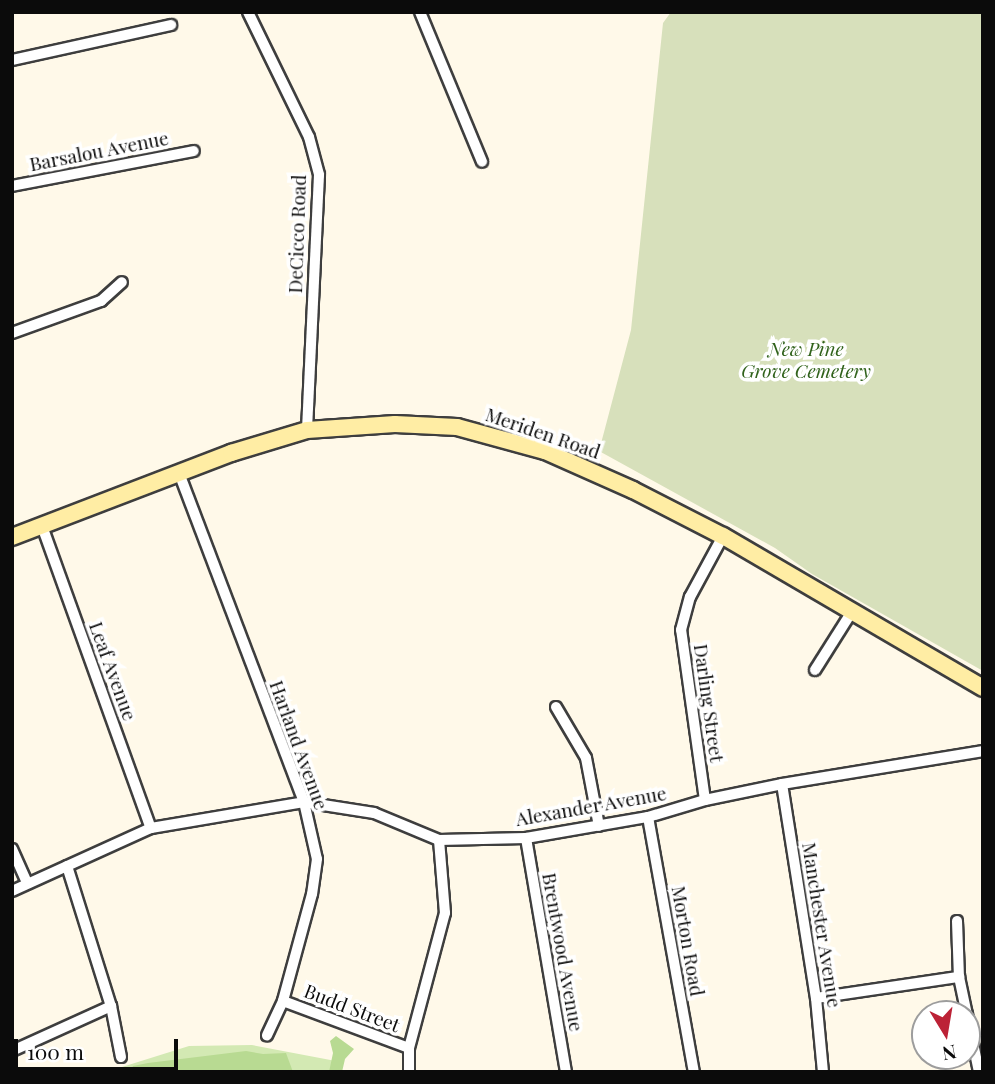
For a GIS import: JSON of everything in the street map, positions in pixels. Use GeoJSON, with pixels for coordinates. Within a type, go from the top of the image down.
{"type":"FeatureCollection","features":[{"type":"Feature","properties":{"kind":"main road","name":"Meriden Road"},"geometry":{"type":"LineString","coordinates":[[14,531],[42,526],[179,472],[307,430],[395,424],[478,431],[585,467],[723,536],[983,688]]}},
{"type":"Feature","properties":{"kind":"street","name":"DeCicco Road"},"geometry":{"type":"LineString","coordinates":[[248,12],[309,137],[319,175],[307,430]]}},
{"type":"Feature","properties":{"kind":"street"},"geometry":{"type":"LineString","coordinates":[[420,12],[482,162]]}},
{"type":"Feature","properties":{"kind":"street"},"geometry":{"type":"LineString","coordinates":[[12,61],[171,25]]}},
{"type":"Feature","properties":{"kind":"street","name":"Barsalou Avenue"},"geometry":{"type":"LineString","coordinates":[[12,187],[194,151]]}},
{"type":"Feature","properties":{"kind":"street"},"geometry":{"type":"LineString","coordinates":[[12,333],[102,301],[122,282]]}},
{"type":"Feature","properties":{"kind":"street","name":"Harland Avenue"},"geometry":{"type":"LineString","coordinates":[[179,472],[304,802],[317,859],[312,894],[283,1000],[267,1036]]}},
{"type":"Feature","properties":{"kind":"street","name":"Leaf Avenue"},"geometry":{"type":"LineString","coordinates":[[42,526],[151,828]]}},
{"type":"Feature","properties":{"kind":"street","name":"Darling Street"},"geometry":{"type":"LineString","coordinates":[[705,800],[681,631],[690,597],[723,536]]}},
{"type":"Feature","properties":{"kind":"street"},"geometry":{"type":"LineString","coordinates":[[815,670],[851,613]]}},
{"type":"Feature","properties":{"kind":"street"},"geometry":{"type":"LineString","coordinates":[[556,707],[586,758],[599,825]]}},
{"type":"Feature","properties":{"kind":"street","name":"Alexander Avenue"},"geometry":{"type":"LineString","coordinates":[[12,891],[151,828],[304,802],[374,813],[439,840],[526,838],[648,817],[705,800],[782,784],[983,751]]}},
{"type":"Feature","properties":{"kind":"street","name":"Manchester Avenue"},"geometry":{"type":"LineString","coordinates":[[782,784],[816,998],[823,1072]]}},
{"type":"Feature","properties":{"kind":"street","name":"Morton Road"},"geometry":{"type":"LineString","coordinates":[[648,817],[694,1072]]}},
{"type":"Feature","properties":{"kind":"street","name":"Brentwood Avenue"},"geometry":{"type":"LineString","coordinates":[[526,838],[566,1072]]}},
{"type":"Feature","properties":{"kind":"street"},"geometry":{"type":"LineString","coordinates":[[409,1072],[409,1048],[445,913],[439,840]]}},
{"type":"Feature","properties":{"kind":"street"},"geometry":{"type":"LineString","coordinates":[[12,849],[27,883]]}},
{"type":"Feature","properties":{"kind":"street"},"geometry":{"type":"LineString","coordinates":[[67,866],[111,1006],[121,1057]]}},
{"type":"Feature","properties":{"kind":"street"},"geometry":{"type":"LineString","coordinates":[[957,921],[959,977],[964,1000]]}},
{"type":"Feature","properties":{"kind":"street"},"geometry":{"type":"LineString","coordinates":[[816,998],[959,977]]}},
{"type":"Feature","properties":{"kind":"street","name":"Budd Street"},"geometry":{"type":"LineString","coordinates":[[283,1000],[409,1048]]}},
{"type":"Feature","properties":{"kind":"street"},"geometry":{"type":"LineString","coordinates":[[12,1051],[111,1006]]}},
{"type":"Feature","properties":{"kind":"green space","name":"New Pine Grove Cemetery"},"geometry":{"type":"Polygon","coordinates":[[[671,12],[983,12],[983,671],[812,574],[775,548],[599,451],[631,330],[663,23],[671,12]]]}},
{"type":"Feature","properties":{"kind":"green space"},"geometry":{"type":"Polygon","coordinates":[[[336,1036],[354,1049],[345,1059],[342,1072],[329,1072],[333,1053],[330,1041],[336,1036]]]}},
{"type":"Feature","properties":{"kind":"green space"},"geometry":{"type":"Polygon","coordinates":[[[252,1045],[341,1062],[339,1072],[106,1072],[189,1046],[252,1045]]]}},
{"type":"Feature","properties":{"kind":"green space"},"geometry":{"type":"Polygon","coordinates":[[[246,1051],[263,1054],[286,1053],[293,1072],[130,1072],[133,1066],[148,1063],[246,1051]]]}}]}
